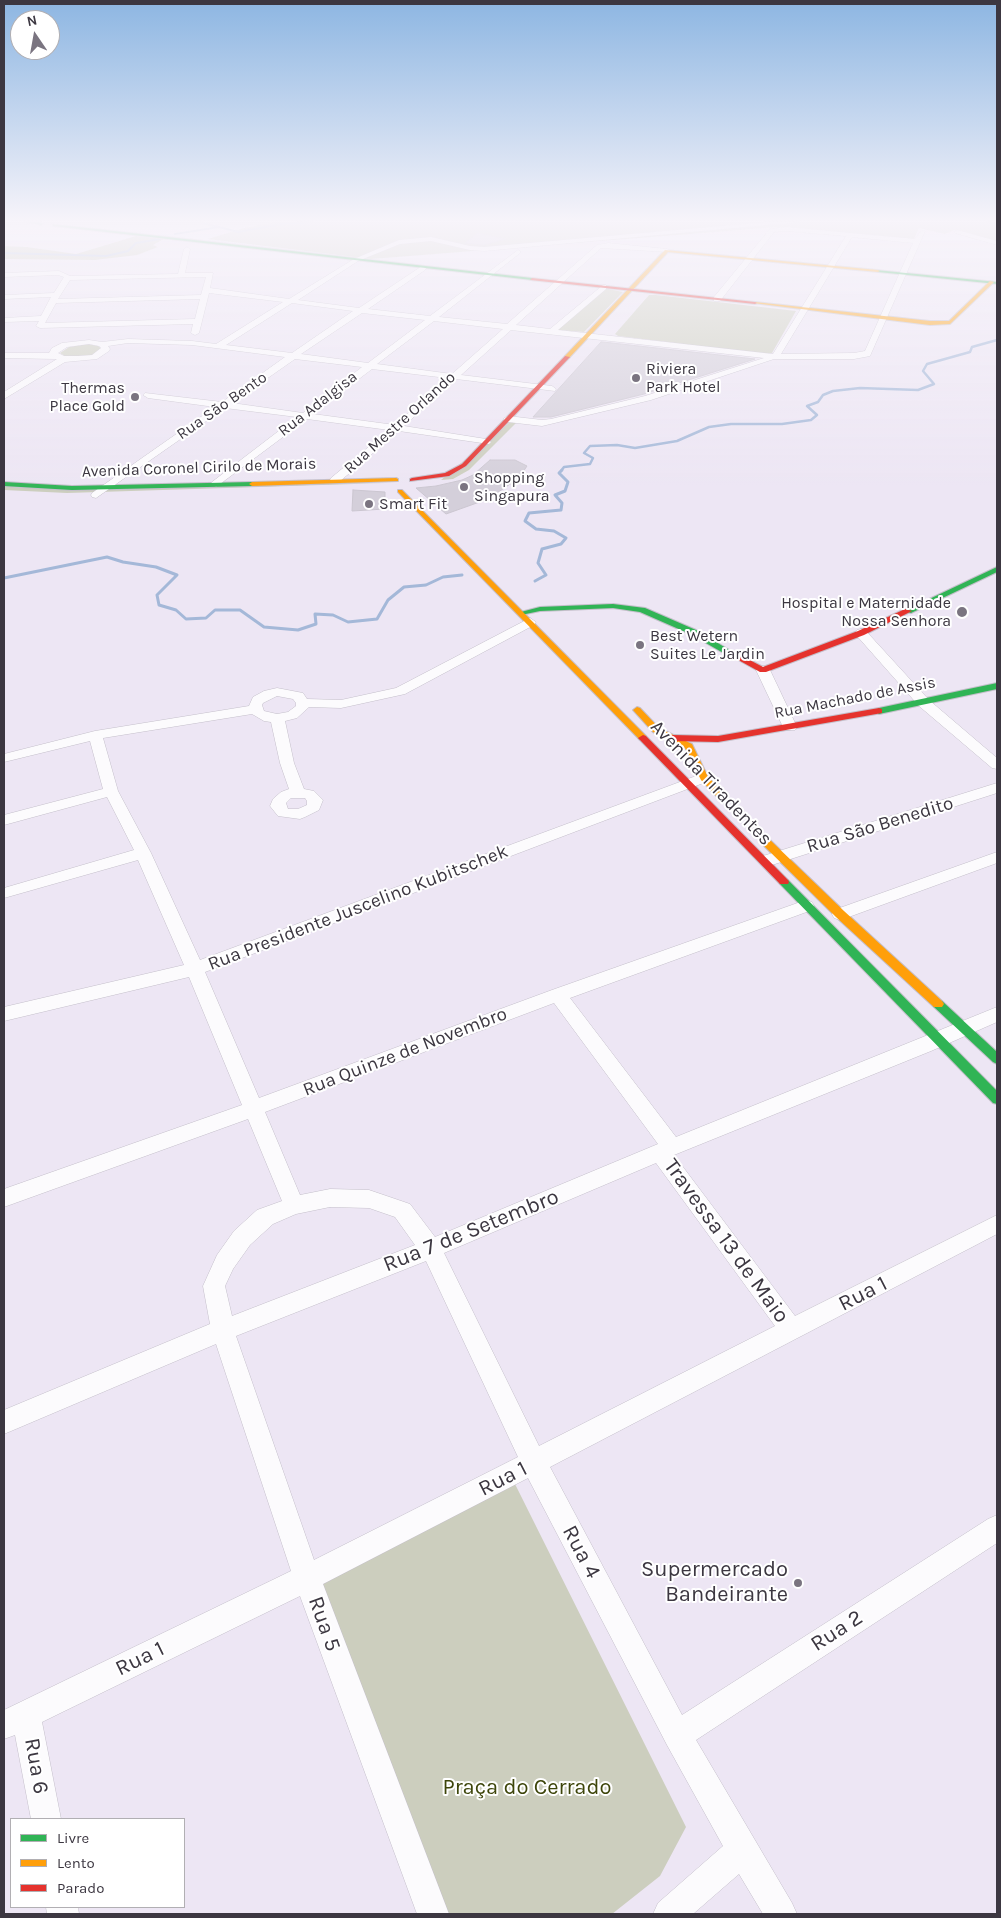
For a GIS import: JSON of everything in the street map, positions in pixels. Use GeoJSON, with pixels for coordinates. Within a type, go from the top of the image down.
{"type":"FeatureCollection","features":[{"type":"Feature","properties":{"kind":"main road"},"geometry":{"type":"LineString","coordinates":[[437,481],[456,471],[486,442],[609,312]]}},
{"type":"Feature","properties":{"kind":"main road"},"geometry":{"type":"LineString","coordinates":[[512,434],[625,312]]}},
{"type":"Feature","properties":{"kind":"main road"},"geometry":{"type":"LineString","coordinates":[[825,312],[944,323],[954,320],[963,312]]}},
{"type":"Feature","properties":{"kind":"main road"},"geometry":{"type":"LineString","coordinates":[[396,486],[437,481],[474,472]]}},
{"type":"Feature","properties":{"kind":"main road","name":"Avenida Coronel Cirilo de Morais"},"geometry":{"type":"LineString","coordinates":[[4,484],[38,487],[107,487],[335,480],[396,486]]}},
{"type":"Feature","properties":{"kind":"main road","name":"Avenida Coronel Cirilo de Morais"},"geometry":{"type":"LineString","coordinates":[[4,492],[96,495],[396,486]]}},
{"type":"Feature","properties":{"kind":"main road","name":"Avenida Tiradentes"},"geometry":{"type":"LineString","coordinates":[[396,486],[937,1040],[997,1099]]}},
{"type":"Feature","properties":{"kind":"main road"},"geometry":{"type":"LineString","coordinates":[[526,617],[536,606],[613,606],[642,610],[692,632],[736,658],[763,670],[861,633],[997,569]]}},
{"type":"Feature","properties":{"kind":"main road"},"geometry":{"type":"LineString","coordinates":[[536,606],[553,624]]}},
{"type":"Feature","properties":{"kind":"main road","name":"Rua Machado de Assis"},"geometry":{"type":"LineString","coordinates":[[651,747],[658,740],[671,738],[718,739],[924,703],[997,686]]}},
{"type":"Feature","properties":{"kind":"main road","name":"Avenida Tiradentes"},"geometry":{"type":"LineString","coordinates":[[629,701],[656,730],[689,746],[704,778],[737,812]]}},
{"type":"Feature","properties":{"kind":"main road","name":"Rua Machado de Assis"},"geometry":{"type":"LineString","coordinates":[[694,757],[718,739]]}},
{"type":"Feature","properties":{"kind":"main road"},"geometry":{"type":"LineString","coordinates":[[662,759],[682,761],[694,757]]}},
{"type":"Feature","properties":{"kind":"main road","name":"Avenida Tiradentes"},"geometry":{"type":"LineString","coordinates":[[756,832],[840,914],[997,1059]]}},
{"type":"Feature","properties":{"kind":"street"},"geometry":{"type":"LineString","coordinates":[[47,312],[40,326],[199,321]]}},
{"type":"Feature","properties":{"kind":"street"},"geometry":{"type":"LineString","coordinates":[[192,343],[201,312]]}},
{"type":"Feature","properties":{"kind":"street"},"geometry":{"type":"LineString","coordinates":[[218,346],[273,312]]}},
{"type":"Feature","properties":{"kind":"street","name":"Rua São Bento"},"geometry":{"type":"LineString","coordinates":[[96,495],[358,312]]}},
{"type":"Feature","properties":{"kind":"street"},"geometry":{"type":"LineString","coordinates":[[373,312],[775,357],[854,356],[868,354],[886,312]]}},
{"type":"Feature","properties":{"kind":"street","name":"Rua Adalgisa"},"geometry":{"type":"LineString","coordinates":[[216,484],[440,312]]}},
{"type":"Feature","properties":{"kind":"street","name":"Rua Mestre Orlando"},"geometry":{"type":"LineString","coordinates":[[335,480],[397,428],[452,376],[525,312]]}},
{"type":"Feature","properties":{"kind":"street"},"geometry":{"type":"LineString","coordinates":[[551,332],[575,312]]}},
{"type":"Feature","properties":{"kind":"street"},"geometry":{"type":"LineString","coordinates":[[508,418],[551,422],[648,398],[775,357],[802,312]]}},
{"type":"Feature","properties":{"kind":"street"},"geometry":{"type":"LineString","coordinates":[[4,320],[44,318]]}},
{"type":"Feature","properties":{"kind":"street"},"geometry":{"type":"LineString","coordinates":[[4,396],[56,356],[59,347],[73,343],[89,342],[102,344],[128,341],[192,343],[552,389]]}},
{"type":"Feature","properties":{"kind":"street"},"geometry":{"type":"LineString","coordinates":[[4,353],[78,359],[94,357],[104,352],[106,349],[102,344]]}},
{"type":"Feature","properties":{"kind":"street"},"geometry":{"type":"LineString","coordinates":[[4,388],[56,356]]}},
{"type":"Feature","properties":{"kind":"street"},"geometry":{"type":"LineString","coordinates":[[148,395],[304,415],[486,442]]}},
{"type":"Feature","properties":{"kind":"street"},"geometry":{"type":"LineString","coordinates":[[303,703],[341,704],[400,691],[526,617]]}},
{"type":"Feature","properties":{"kind":"street"},"geometry":{"type":"LineString","coordinates":[[861,633],[924,703],[997,765]]}},
{"type":"Feature","properties":{"kind":"street"},"geometry":{"type":"LineString","coordinates":[[763,670],[790,727]]}},
{"type":"Feature","properties":{"kind":"street"},"geometry":{"type":"LineString","coordinates":[[255,709],[258,700],[277,692],[298,696],[303,703]]}},
{"type":"Feature","properties":{"kind":"street"},"geometry":{"type":"LineString","coordinates":[[255,709],[263,716],[277,718],[298,712],[303,703]]}},
{"type":"Feature","properties":{"kind":"street"},"geometry":{"type":"LineString","coordinates":[[4,758],[95,735],[255,709]]}},
{"type":"Feature","properties":{"kind":"street"},"geometry":{"type":"LineString","coordinates":[[277,718],[287,764],[298,792]]}},
{"type":"Feature","properties":{"kind":"street"},"geometry":{"type":"LineString","coordinates":[[95,735],[111,791],[143,853],[195,969],[255,1108],[294,1205]]}},
{"type":"Feature","properties":{"kind":"street","name":"Rua Presidente Juscelino Kubitschek"},"geometry":{"type":"LineString","coordinates":[[4,1014],[195,969],[704,778]]}},
{"type":"Feature","properties":{"kind":"street","name":"Rua São Benedito"},"geometry":{"type":"LineString","coordinates":[[763,862],[997,788]]}},
{"type":"Feature","properties":{"kind":"street"},"geometry":{"type":"LineString","coordinates":[[4,820],[111,791]]}},
{"type":"Feature","properties":{"kind":"street"},"geometry":{"type":"LineString","coordinates":[[4,894],[143,853]]}},
{"type":"Feature","properties":{"kind":"street"},"geometry":{"type":"LineString","coordinates":[[840,914],[997,857]]}},
{"type":"Feature","properties":{"kind":"street","name":"Rua Quinze de Novembro"},"geometry":{"type":"LineString","coordinates":[[4,1198],[255,1108],[558,994],[806,906]]}},
{"type":"Feature","properties":{"kind":"street","name":"Travessa 13 de Maio"},"geometry":{"type":"LineString","coordinates":[[558,994],[792,1330]]}},
{"type":"Feature","properties":{"kind":"street","name":"Rua 7 de Setembro"},"geometry":{"type":"LineString","coordinates":[[4,1422],[223,1330],[431,1249],[997,1014]]}},
{"type":"Feature","properties":{"kind":"street","name":"Rua 5"},"geometry":{"type":"LineString","coordinates":[[402,1210],[369,1199],[330,1198],[294,1205],[265,1217],[242,1238],[225,1262],[214,1286],[223,1330],[307,1578],[433,1914]]}},
{"type":"Feature","properties":{"kind":"street","name":"Rua 4"},"geometry":{"type":"LineString","coordinates":[[402,1210],[431,1249],[534,1463],[677,1735],[742,1850],[781,1914]]}},
{"type":"Feature","properties":{"kind":"street","name":"Rua 1"},"geometry":{"type":"LineString","coordinates":[[15,1719],[307,1578],[997,1224]]}},
{"type":"Feature","properties":{"kind":"street","name":"Rua 2"},"geometry":{"type":"LineString","coordinates":[[677,1735],[997,1528]]}},
{"type":"Feature","properties":{"kind":"street","name":"Rua 6"},"geometry":{"type":"LineString","coordinates":[[15,1719],[46,1818]]}},
{"type":"Feature","properties":{"kind":"street"},"geometry":{"type":"LineString","coordinates":[[669,1914],[742,1850]]}},
{"type":"Feature","properties":{"kind":"green space"},"geometry":{"type":"Polygon","coordinates":[[[578,312],[604,312],[584,332],[557,330],[578,312]]]}},
{"type":"Feature","properties":{"kind":"green space"},"geometry":{"type":"Polygon","coordinates":[[[635,312],[796,312],[772,353],[765,354],[618,336],[615,334],[635,312]]]}},
{"type":"Feature","properties":{"kind":"green space"},"geometry":{"type":"Polygon","coordinates":[[[88,344],[102,349],[92,356],[66,357],[60,353],[69,347],[88,344]]]}},
{"type":"Feature","properties":{"kind":"green space"},"geometry":{"type":"Polygon","coordinates":[[[510,422],[516,423],[469,470],[453,479],[441,480],[510,422]]]}},
{"type":"Feature","properties":{"kind":"green space"},"geometry":{"type":"Polygon","coordinates":[[[386,483],[67,493],[4,490],[4,486],[22,488],[386,483]]]}},
{"type":"Feature","properties":{"kind":"green space","name":"Praça do Cerrado"},"geometry":{"type":"Polygon","coordinates":[[[514,1482],[686,1827],[660,1876],[612,1914],[441,1914],[317,1583],[514,1482]]]}},
{"type":"Feature","properties":{"kind":"building","name":"Riviera Park Hotel"},"geometry":{"type":"Polygon","coordinates":[[[601,342],[755,359],[644,394],[551,417],[533,417],[601,342]]]}},
{"type":"Feature","properties":{"kind":"building","name":"Shopping Singapura"},"geometry":{"type":"Polygon","coordinates":[[[490,460],[515,460],[527,466],[519,478],[488,499],[446,514],[416,488],[462,480],[473,475],[490,460]]]}},
{"type":"Feature","properties":{"kind":"building","name":"Smart Fit"},"geometry":{"type":"Polygon","coordinates":[[[353,490],[385,492],[385,509],[352,511],[353,490]]]}},
{"type":"Feature","properties":{"kind":"waterway"},"geometry":{"type":"LineString","coordinates":[[561,471],[564,467],[590,464],[593,458],[584,453],[590,446],[617,445],[635,448],[677,441],[709,427],[731,424],[782,424],[811,420],[817,415],[807,406],[818,402],[823,395],[833,391],[860,388],[918,390],[934,384],[923,371],[927,364],[970,352],[972,347],[997,340]]}},
{"type":"Feature","properties":{"kind":"waterway"},"geometry":{"type":"LineString","coordinates":[[535,581],[546,575],[538,563],[542,549],[561,544],[566,538],[554,531],[536,529],[525,521],[529,513],[561,510],[562,503],[555,495],[565,491],[568,482],[559,473],[561,471]]}},
{"type":"Feature","properties":{"kind":"waterway"},"geometry":{"type":"LineString","coordinates":[[4,578],[107,557],[123,562],[156,567],[177,575],[157,595],[159,605],[176,610],[186,619],[206,618],[215,610],[240,610],[264,627],[298,630],[316,624],[315,614],[333,615],[348,622],[377,619],[388,600],[404,587],[426,585],[443,577],[462,575]]}},
{"type":"Feature","properties":{"kind":"traffic: fast"},"geometry":{"type":"LineString","coordinates":[[4,484],[72,488],[252,484]]}},
{"type":"Feature","properties":{"kind":"traffic: fast"},"geometry":{"type":"LineString","coordinates":[[908,611],[997,569]]}},
{"type":"Feature","properties":{"kind":"traffic: fast"},"geometry":{"type":"LineString","coordinates":[[521,613],[540,609],[613,606],[642,610],[693,632],[737,657]]}},
{"type":"Feature","properties":{"kind":"traffic: fast"},"geometry":{"type":"LineString","coordinates":[[879,711],[997,686]]}},
{"type":"Feature","properties":{"kind":"traffic: fast"},"geometry":{"type":"LineString","coordinates":[[784,882],[997,1099]]}},
{"type":"Feature","properties":{"kind":"traffic: fast"},"geometry":{"type":"LineString","coordinates":[[938,1004],[997,1059]]}},
{"type":"Feature","properties":{"kind":"traffic: slow"},"geometry":{"type":"LineString","coordinates":[[567,357],[610,312]]}},
{"type":"Feature","properties":{"kind":"traffic: slow"},"geometry":{"type":"LineString","coordinates":[[829,312],[930,323],[950,322],[961,312]]}},
{"type":"Feature","properties":{"kind":"traffic: slow"},"geometry":{"type":"LineString","coordinates":[[252,484],[396,480]]}},
{"type":"Feature","properties":{"kind":"traffic: slow"},"geometry":{"type":"LineString","coordinates":[[400,491],[643,738]]}},
{"type":"Feature","properties":{"kind":"traffic: slow"},"geometry":{"type":"LineString","coordinates":[[637,710],[656,730],[689,746],[704,778],[726,801]]}},
{"type":"Feature","properties":{"kind":"traffic: slow"},"geometry":{"type":"LineString","coordinates":[[764,840],[840,914],[938,1004]]}},
{"type":"Feature","properties":{"kind":"traffic: jam"},"geometry":{"type":"LineString","coordinates":[[412,480],[447,475],[464,465],[567,357]]}},
{"type":"Feature","properties":{"kind":"traffic: jam"},"geometry":{"type":"LineString","coordinates":[[737,657],[763,670],[861,633],[908,611]]}},
{"type":"Feature","properties":{"kind":"traffic: jam"},"geometry":{"type":"LineString","coordinates":[[672,738],[718,739],[879,711]]}},
{"type":"Feature","properties":{"kind":"traffic: jam"},"geometry":{"type":"LineString","coordinates":[[643,738],[784,882]]}},
{"type":"Feature","properties":{"kind":"place","name":"Riviera Park Hotel"},"geometry":{"type":"Point","coordinates":[636,378]}},
{"type":"Feature","properties":{"kind":"place","name":"Thermas Place Gold"},"geometry":{"type":"Point","coordinates":[135,397]}},
{"type":"Feature","properties":{"kind":"place","name":"Shopping Singapura"},"geometry":{"type":"Point","coordinates":[464,487]}},
{"type":"Feature","properties":{"kind":"place","name":"Smart Fit"},"geometry":{"type":"Point","coordinates":[369,504]}},
{"type":"Feature","properties":{"kind":"place","name":"Hospital e Maternidade Nossa Senhora"},"geometry":{"type":"Point","coordinates":[962,612]}},
{"type":"Feature","properties":{"kind":"place","name":"Best Wetern Suites Le Jardin"},"geometry":{"type":"Point","coordinates":[640,645]}},
{"type":"Feature","properties":{"kind":"place","name":"Supermercado Bandeirante"},"geometry":{"type":"Point","coordinates":[798,1583]}}]}
